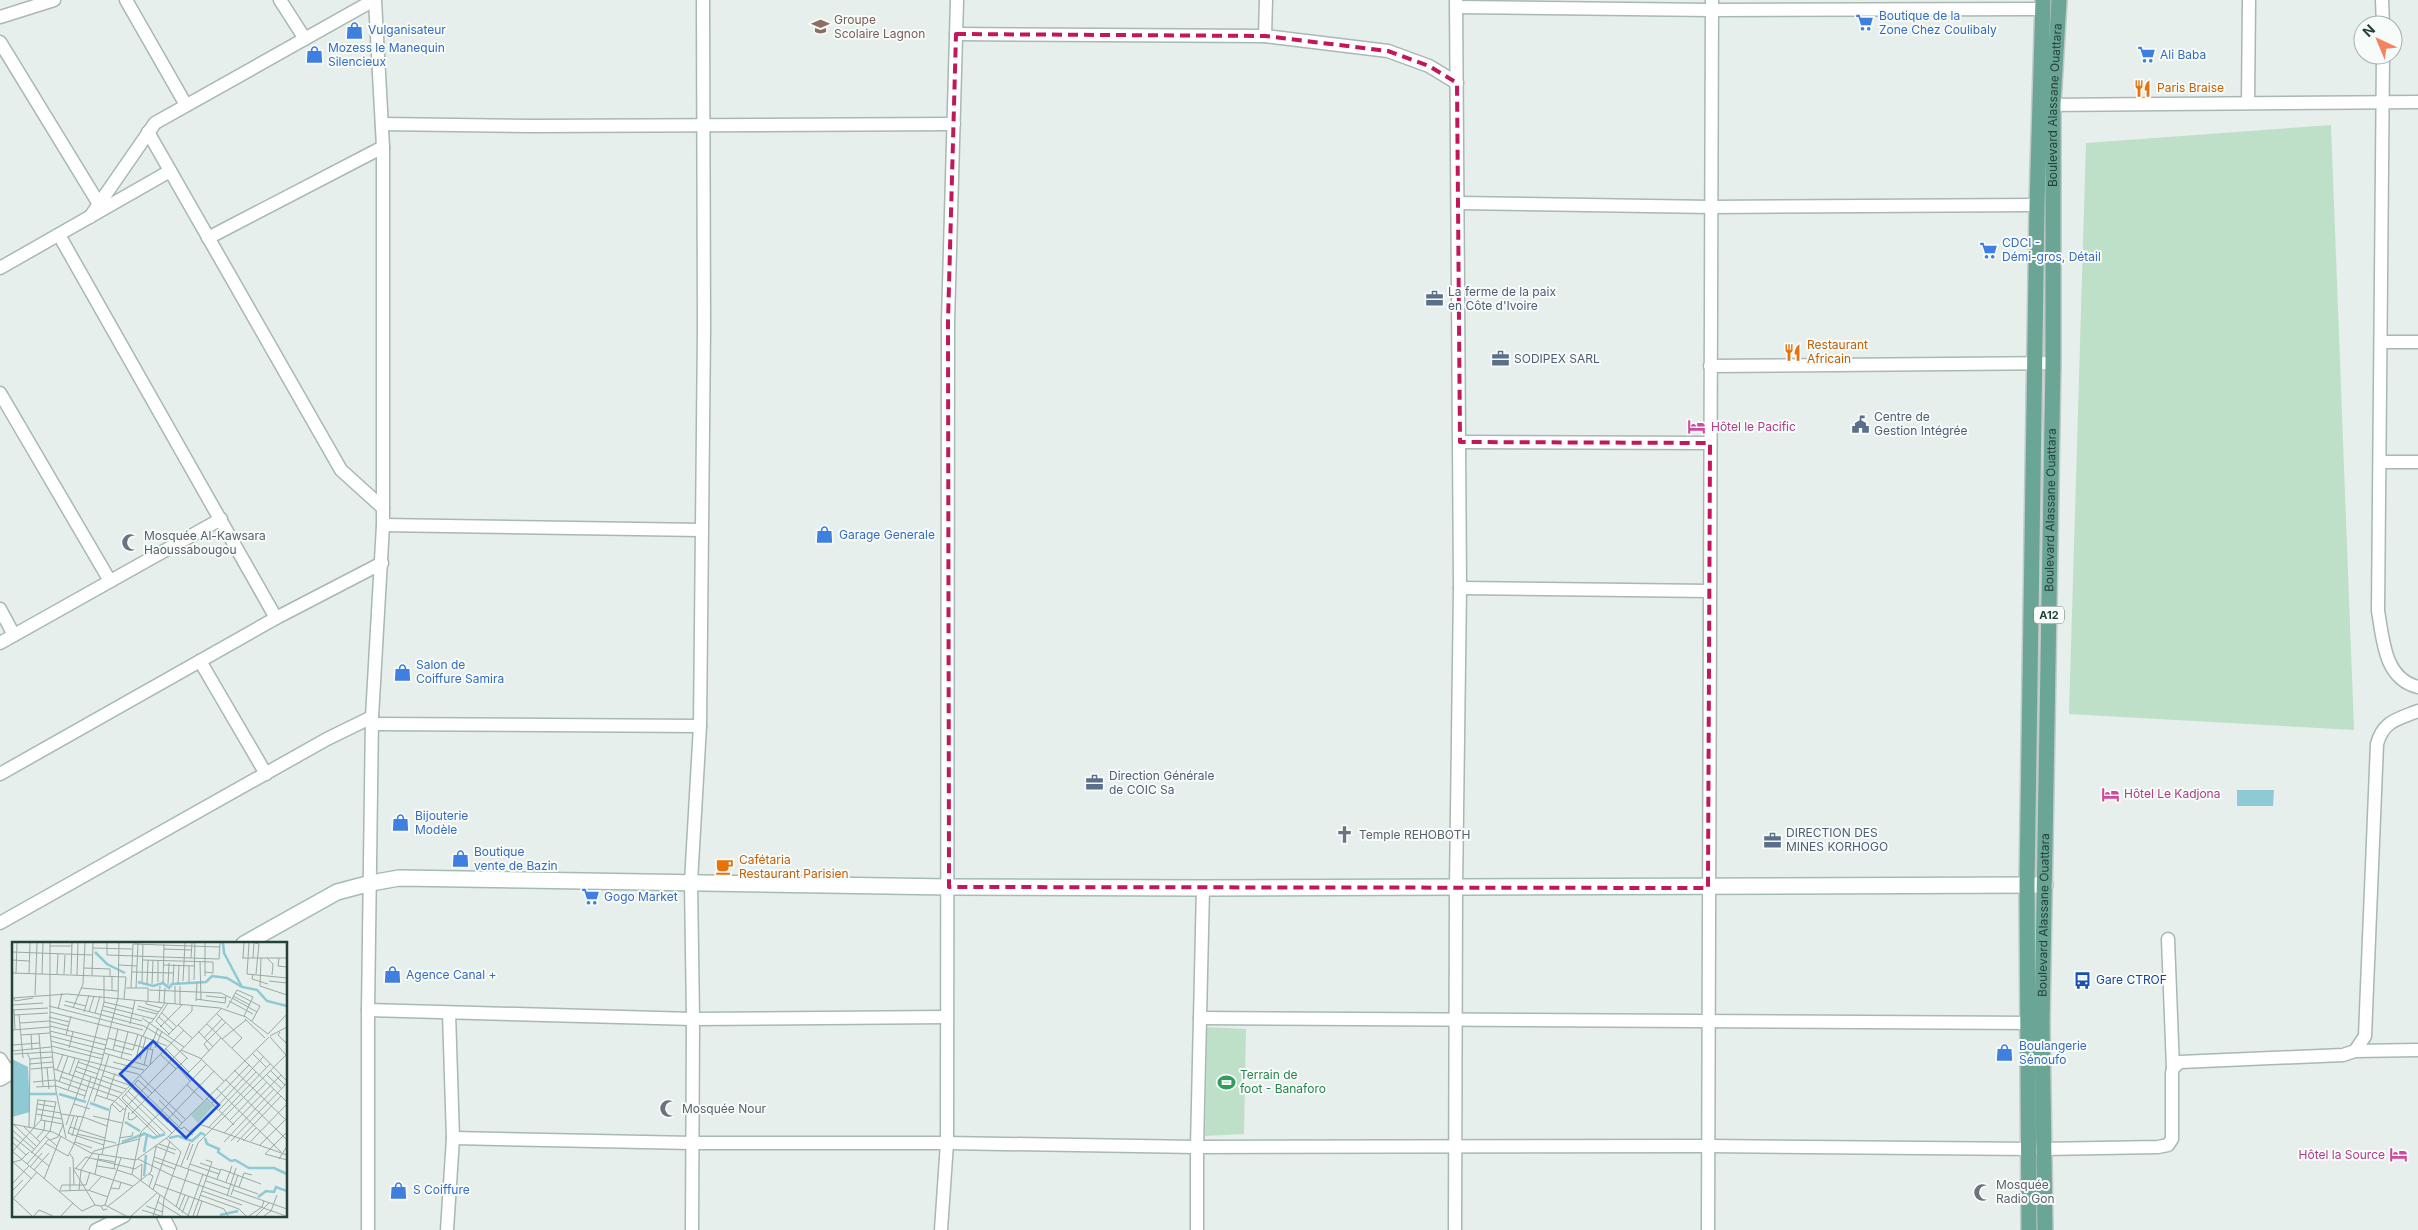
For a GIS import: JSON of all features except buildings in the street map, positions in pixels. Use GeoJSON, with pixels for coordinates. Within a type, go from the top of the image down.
{"type":"FeatureCollection","features":[{"type":"Feature","properties":{"kind":"main road","name":"Boulevard Alassane Ouattara"},"geometry":{"type":"LineString","coordinates":[[2045,1230],[2036,1149],[2027,1023],[2027,885],[2037,205],[2046,105],[2059,0]]}},
{"type":"Feature","properties":{"kind":"main road","name":"Boulevard Alassane Ouattara"},"geometry":{"type":"LineString","coordinates":[[2029,1230],[2036,1149],[2042,1023],[2053,363],[2043,5]]}},
{"type":"Feature","properties":{"kind":"main road"},"geometry":{"type":"LineString","coordinates":[[2031,629],[2049,628]]}},
{"type":"Feature","properties":{"kind":"street"},"geometry":{"type":"LineString","coordinates":[[0,17],[54,0]]}},
{"type":"Feature","properties":{"kind":"street"},"geometry":{"type":"LineString","coordinates":[[126,0],[186,104]]}},
{"type":"Feature","properties":{"kind":"street"},"geometry":{"type":"LineString","coordinates":[[280,0],[305,39]]}},
{"type":"Feature","properties":{"kind":"street"},"geometry":{"type":"LineString","coordinates":[[90,217],[155,123],[375,0],[383,147],[383,525],[372,720],[368,1010],[368,1230]]}},
{"type":"Feature","properties":{"kind":"street"},"geometry":{"type":"LineString","coordinates":[[692,1230],[693,1019],[691,882],[700,726],[703,0]]}},
{"type":"Feature","properties":{"kind":"street"},"geometry":{"type":"LineString","coordinates":[[941,1230],[947,1143],[949,887],[948,321],[957,0]]}},
{"type":"Feature","properties":{"kind":"street"},"geometry":{"type":"LineString","coordinates":[[1266,0],[1266,36]]}},
{"type":"Feature","properties":{"kind":"street"},"geometry":{"type":"LineString","coordinates":[[2248,102],[2249,0]]}},
{"type":"Feature","properties":{"kind":"street"},"geometry":{"type":"LineString","coordinates":[[2382,0],[2383,15]]}},
{"type":"Feature","properties":{"kind":"street"},"geometry":{"type":"LineString","coordinates":[[1455,1230],[1457,1147],[1456,888],[1460,588],[1456,4],[2043,5]]}},
{"type":"Feature","properties":{"kind":"street"},"geometry":{"type":"LineString","coordinates":[[1708,1230],[1712,5]]}},
{"type":"Feature","properties":{"kind":"street"},"geometry":{"type":"LineString","coordinates":[[956,34],[1266,36],[1388,51],[1429,66],[1457,83]]}},
{"type":"Feature","properties":{"kind":"street"},"geometry":{"type":"LineString","coordinates":[[0,42],[99,204]]}},
{"type":"Feature","properties":{"kind":"street"},"geometry":{"type":"LineString","coordinates":[[2383,65],[2382,342],[2378,611],[2385,654],[2394,671],[2412,686],[2418,687]]}},
{"type":"Feature","properties":{"kind":"street"},"geometry":{"type":"LineString","coordinates":[[2046,105],[2418,102]]}},
{"type":"Feature","properties":{"kind":"street"},"geometry":{"type":"LineString","coordinates":[[382,124],[954,124]]}},
{"type":"Feature","properties":{"kind":"street"},"geometry":{"type":"LineString","coordinates":[[148,132],[340,470],[383,508]]}},
{"type":"Feature","properties":{"kind":"street"},"geometry":{"type":"LineString","coordinates":[[208,238],[383,147]]}},
{"type":"Feature","properties":{"kind":"street"},"geometry":{"type":"LineString","coordinates":[[0,268],[170,171]]}},
{"type":"Feature","properties":{"kind":"street"},"geometry":{"type":"LineString","coordinates":[[1458,203],[1711,207],[2037,205]]}},
{"type":"Feature","properties":{"kind":"street"},"geometry":{"type":"LineString","coordinates":[[59,235],[276,618]]}},
{"type":"Feature","properties":{"kind":"street"},"geometry":{"type":"LineString","coordinates":[[2382,342],[2418,342]]}},
{"type":"Feature","properties":{"kind":"street"},"geometry":{"type":"LineString","coordinates":[[1710,366],[2053,363]]}},
{"type":"Feature","properties":{"kind":"street"},"geometry":{"type":"LineString","coordinates":[[0,393],[110,581]]}},
{"type":"Feature","properties":{"kind":"street"},"geometry":{"type":"LineString","coordinates":[[1460,442],[1710,443]]}},
{"type":"Feature","properties":{"kind":"street"},"geometry":{"type":"LineString","coordinates":[[2380,462],[2418,462]]}},
{"type":"Feature","properties":{"kind":"street"},"geometry":{"type":"LineString","coordinates":[[0,643],[221,519]]}},
{"type":"Feature","properties":{"kind":"street"},"geometry":{"type":"LineString","coordinates":[[383,525],[701,530]]}},
{"type":"Feature","properties":{"kind":"street"},"geometry":{"type":"LineString","coordinates":[[0,774],[276,618],[382,563]]}},
{"type":"Feature","properties":{"kind":"street"},"geometry":{"type":"LineString","coordinates":[[1460,588],[1709,591]]}},
{"type":"Feature","properties":{"kind":"street"},"geometry":{"type":"LineString","coordinates":[[0,609],[14,635]]}},
{"type":"Feature","properties":{"kind":"street"},"geometry":{"type":"LineString","coordinates":[[200,661],[266,774]]}},
{"type":"Feature","properties":{"kind":"street"},"geometry":{"type":"LineString","coordinates":[[2355,1051],[2365,1036],[2377,744],[2380,732],[2387,725],[2418,711]]}},
{"type":"Feature","properties":{"kind":"street"},"geometry":{"type":"LineString","coordinates":[[0,923],[266,774],[372,720],[700,726]]}},
{"type":"Feature","properties":{"kind":"street"},"geometry":{"type":"LineString","coordinates":[[248,942],[337,892],[399,878],[949,887],[1708,888],[2045,885]]}},
{"type":"Feature","properties":{"kind":"street"},"geometry":{"type":"LineString","coordinates":[[1197,1230],[1196,1147],[1203,888]]}},
{"type":"Feature","properties":{"kind":"street"},"geometry":{"type":"LineString","coordinates":[[452,1138],[693,1143],[947,1143],[1196,1147],[1708,1146],[2036,1149],[2168,1145],[2174,1130],[2168,939]]}},
{"type":"Feature","properties":{"kind":"street"},"geometry":{"type":"LineString","coordinates":[[368,1010],[693,1019],[947,1017]]}},
{"type":"Feature","properties":{"kind":"street"},"geometry":{"type":"LineString","coordinates":[[447,1230],[452,1138],[450,1013]]}},
{"type":"Feature","properties":{"kind":"street"},"geometry":{"type":"LineString","coordinates":[[1200,1018],[2042,1023]]}},
{"type":"Feature","properties":{"kind":"street"},"geometry":{"type":"LineString","coordinates":[[2173,1068],[2180,1062],[2343,1055],[2355,1051],[2418,1050]]}},
{"type":"Feature","properties":{"kind":"street"},"geometry":{"type":"LineString","coordinates":[[0,1059],[8,1073]]}},
{"type":"Feature","properties":{"kind":"street"},"geometry":{"type":"LineString","coordinates":[[96,1230],[120,1218]]}},
{"type":"Feature","properties":{"kind":"street"},"geometry":{"type":"LineString","coordinates":[[164,1218],[170,1230]]}},
{"type":"Feature","properties":{"kind":"highlighted area"},"geometry":{"type":"Polygon","coordinates":[[[956,34],[1265,36],[1388,51],[1429,66],[1457,83],[1460,442],[1710,443],[1708,888],[949,887],[948,321],[956,34]]]}},
{"type":"Feature","properties":{"kind":"green space"},"geometry":{"type":"Polygon","coordinates":[[[2331,125],[2354,730],[2069,714],[2086,143],[2331,125]]]}},
{"type":"Feature","properties":{"kind":"green space","name":"Terrain de foot - Banaforo"},"geometry":{"type":"Polygon","coordinates":[[[1207,1027],[1246,1029],[1244,1134],[1205,1136],[1207,1027]]]}},
{"type":"Feature","properties":{"kind":"water"},"geometry":{"type":"Polygon","coordinates":[[[2237,790],[2274,790],[2273,806],[2237,806],[2237,790]]]}},
{"type":"Feature","properties":{"kind":"place","name":"Boutique de la Zone Chez Coulibaly"},"geometry":{"type":"Point","coordinates":[1865,23]}},
{"type":"Feature","properties":{"kind":"place","name":"Groupe Scolaire Lagnon"},"geometry":{"type":"Point","coordinates":[820,27]}},
{"type":"Feature","properties":{"kind":"place","name":"Vulganisateur"},"geometry":{"type":"Point","coordinates":[354,30]}},
{"type":"Feature","properties":{"kind":"place","name":"Mozess le Manequin Silencieux"},"geometry":{"type":"Point","coordinates":[314,55]}},
{"type":"Feature","properties":{"kind":"place","name":"Ali Baba"},"geometry":{"type":"Point","coordinates":[2146,55]}},
{"type":"Feature","properties":{"kind":"place","name":"Paris Braise"},"geometry":{"type":"Point","coordinates":[2143,88]}},
{"type":"Feature","properties":{"kind":"place","name":"CDCI - Démi-gros, Détail"},"geometry":{"type":"Point","coordinates":[1988,250]}},
{"type":"Feature","properties":{"kind":"place","name":"La ferme de la paix en Côte d'Ivoire"},"geometry":{"type":"Point","coordinates":[1434,299]}},
{"type":"Feature","properties":{"kind":"place","name":"Restaurant Africain"},"geometry":{"type":"Point","coordinates":[1793,352]}},
{"type":"Feature","properties":{"kind":"place","name":"SODIPEX SARL"},"geometry":{"type":"Point","coordinates":[1500,359]}},
{"type":"Feature","properties":{"kind":"place","name":"Centre de Gestion Intégrée"},"geometry":{"type":"Point","coordinates":[1860,424]}},
{"type":"Feature","properties":{"kind":"place","name":"Hôtel le Pacific"},"geometry":{"type":"Point","coordinates":[1697,427]}},
{"type":"Feature","properties":{"kind":"place","name":"Garage Generale"},"geometry":{"type":"Point","coordinates":[825,535]}},
{"type":"Feature","properties":{"kind":"place","name":"Mosquée Al-Kawsara Haoussabougou"},"geometry":{"type":"Point","coordinates":[130,543]}},
{"type":"Feature","properties":{"kind":"place","name":"Salon de Coiffure Samira"},"geometry":{"type":"Point","coordinates":[402,672]}},
{"type":"Feature","properties":{"kind":"place","name":"Direction Générale de COIC Sa"},"geometry":{"type":"Point","coordinates":[1095,783]}},
{"type":"Feature","properties":{"kind":"place","name":"Hôtel Le Kadjona"},"geometry":{"type":"Point","coordinates":[2110,794]}},
{"type":"Feature","properties":{"kind":"place","name":"Bijouterie Modèle"},"geometry":{"type":"Point","coordinates":[401,823]}},
{"type":"Feature","properties":{"kind":"place","name":"Temple REHOBOTH"},"geometry":{"type":"Point","coordinates":[1345,835]}},
{"type":"Feature","properties":{"kind":"place","name":"DIRECTION DES MINES KORHOGO"},"geometry":{"type":"Point","coordinates":[1772,840]}},
{"type":"Feature","properties":{"kind":"place","name":"Boutique vente de Bazin"},"geometry":{"type":"Point","coordinates":[460,859]}},
{"type":"Feature","properties":{"kind":"place","name":"Cafétaria Restaurant Parisien"},"geometry":{"type":"Point","coordinates":[725,867]}},
{"type":"Feature","properties":{"kind":"place","name":"Gogo Market"},"geometry":{"type":"Point","coordinates":[590,897]}},
{"type":"Feature","properties":{"kind":"place","name":"Agence Canal +"},"geometry":{"type":"Point","coordinates":[392,975]}},
{"type":"Feature","properties":{"kind":"place","name":"Gare CTROF"},"geometry":{"type":"Point","coordinates":[2082,980]}},
{"type":"Feature","properties":{"kind":"place","name":"Boulangerie Sénoufo"},"geometry":{"type":"Point","coordinates":[2005,1053]}},
{"type":"Feature","properties":{"kind":"place","name":"Terrain de foot - Banaforo"},"geometry":{"type":"Point","coordinates":[1226,1082]}},
{"type":"Feature","properties":{"kind":"place","name":"Mosquée Nour"},"geometry":{"type":"Point","coordinates":[668,1109]}},
{"type":"Feature","properties":{"kind":"place","name":"Hôtel la Source"},"geometry":{"type":"Point","coordinates":[2399,1155]}},
{"type":"Feature","properties":{"kind":"place","name":"S Coiffure"},"geometry":{"type":"Point","coordinates":[399,1190]}},
{"type":"Feature","properties":{"kind":"place","name":"Mosquée Radio Gon"},"geometry":{"type":"Point","coordinates":[1982,1192]}}]}
